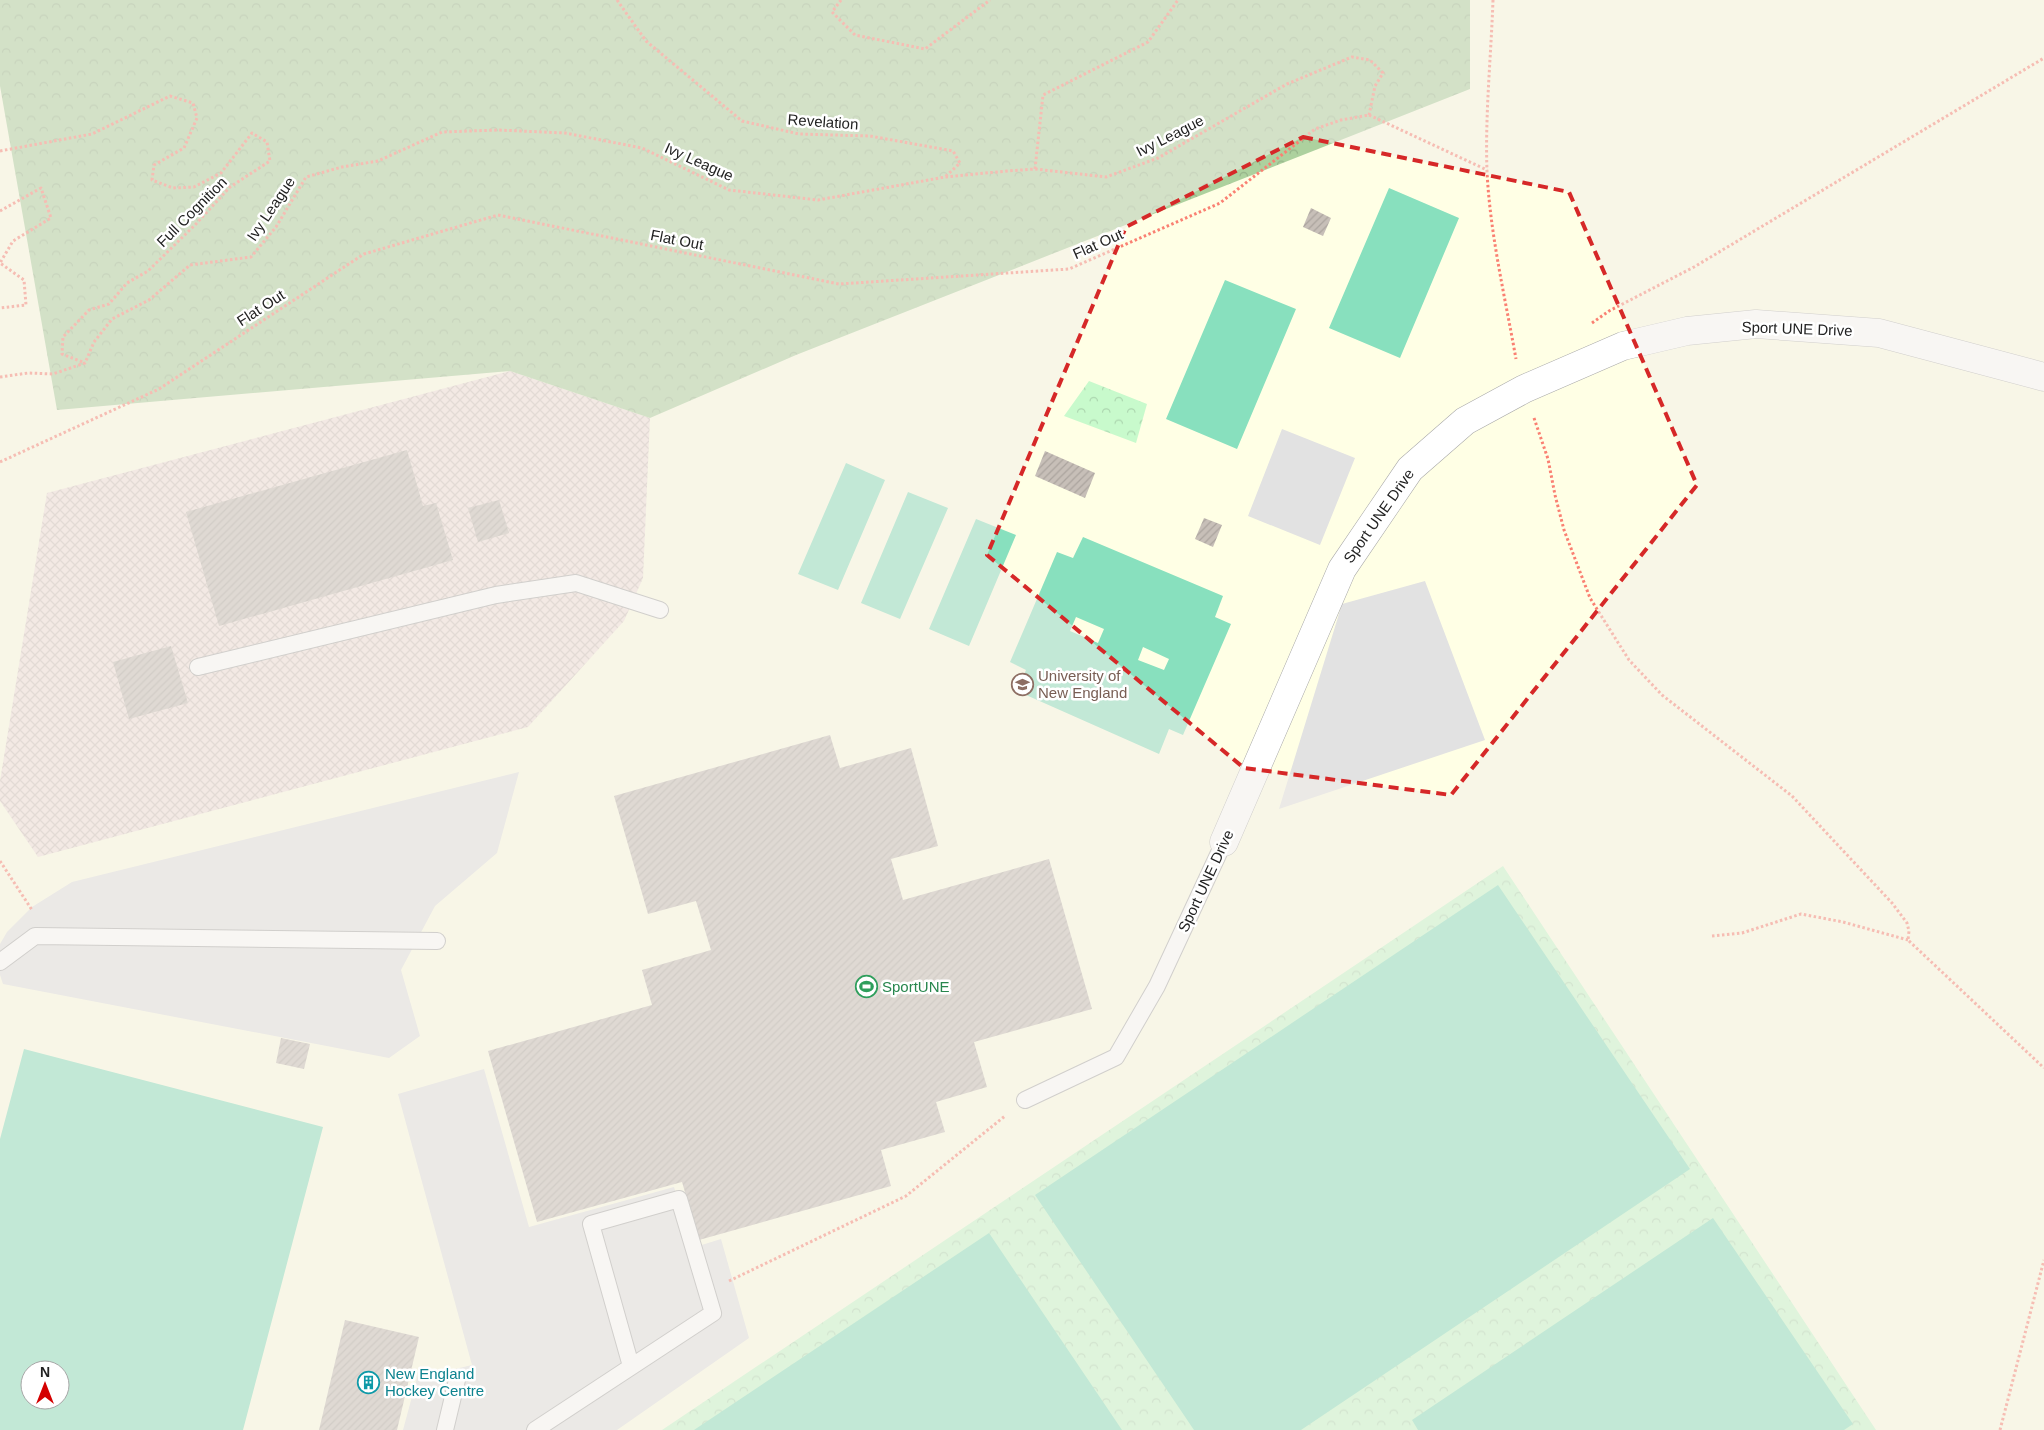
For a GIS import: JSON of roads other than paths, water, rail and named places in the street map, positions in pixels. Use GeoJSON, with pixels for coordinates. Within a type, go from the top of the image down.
{"type":"FeatureCollection","features":[{"type":"Feature","properties":{"kind":"street","name":"Sport UNE Drive"},"geometry":{"type":"LineString","coordinates":[[1224,842],[1342,569],[1410,470],[1465,422],[1524,389],[1623,346],[1687,331],[1756,324],[1879,333],[2044,377]]}},
{"type":"Feature","properties":{"kind":"lane"},"geometry":{"type":"LineString","coordinates":[[198,667],[496,595],[576,583],[660,610]]}},
{"type":"Feature","properties":{"kind":"lane","name":"Sport UNE Drive"},"geometry":{"type":"LineString","coordinates":[[1025,1100],[1116,1057],[1157,986],[1224,842]]}},
{"type":"Feature","properties":{"kind":"lane"},"geometry":{"type":"LineString","coordinates":[[0,962],[35,936],[437,941]]}},
{"type":"Feature","properties":{"kind":"lane"},"geometry":{"type":"LineString","coordinates":[[535,1430],[713,1313],[679,1199],[591,1224],[631,1366]]}},
{"type":"Feature","properties":{"kind":"lane"},"geometry":{"type":"LineString","coordinates":[[445,1430],[457,1380]]}},
{"type":"Feature","properties":{"kind":"place","name":"University of New England"},"geometry":{"type":"Point","coordinates":[1022,685]}},
{"type":"Feature","properties":{"kind":"place","name":"SportUNE"},"geometry":{"type":"Point","coordinates":[866,987]}},
{"type":"Feature","properties":{"kind":"place","name":"New England Hockey Centre"},"geometry":{"type":"Point","coordinates":[369,1383]}}]}
